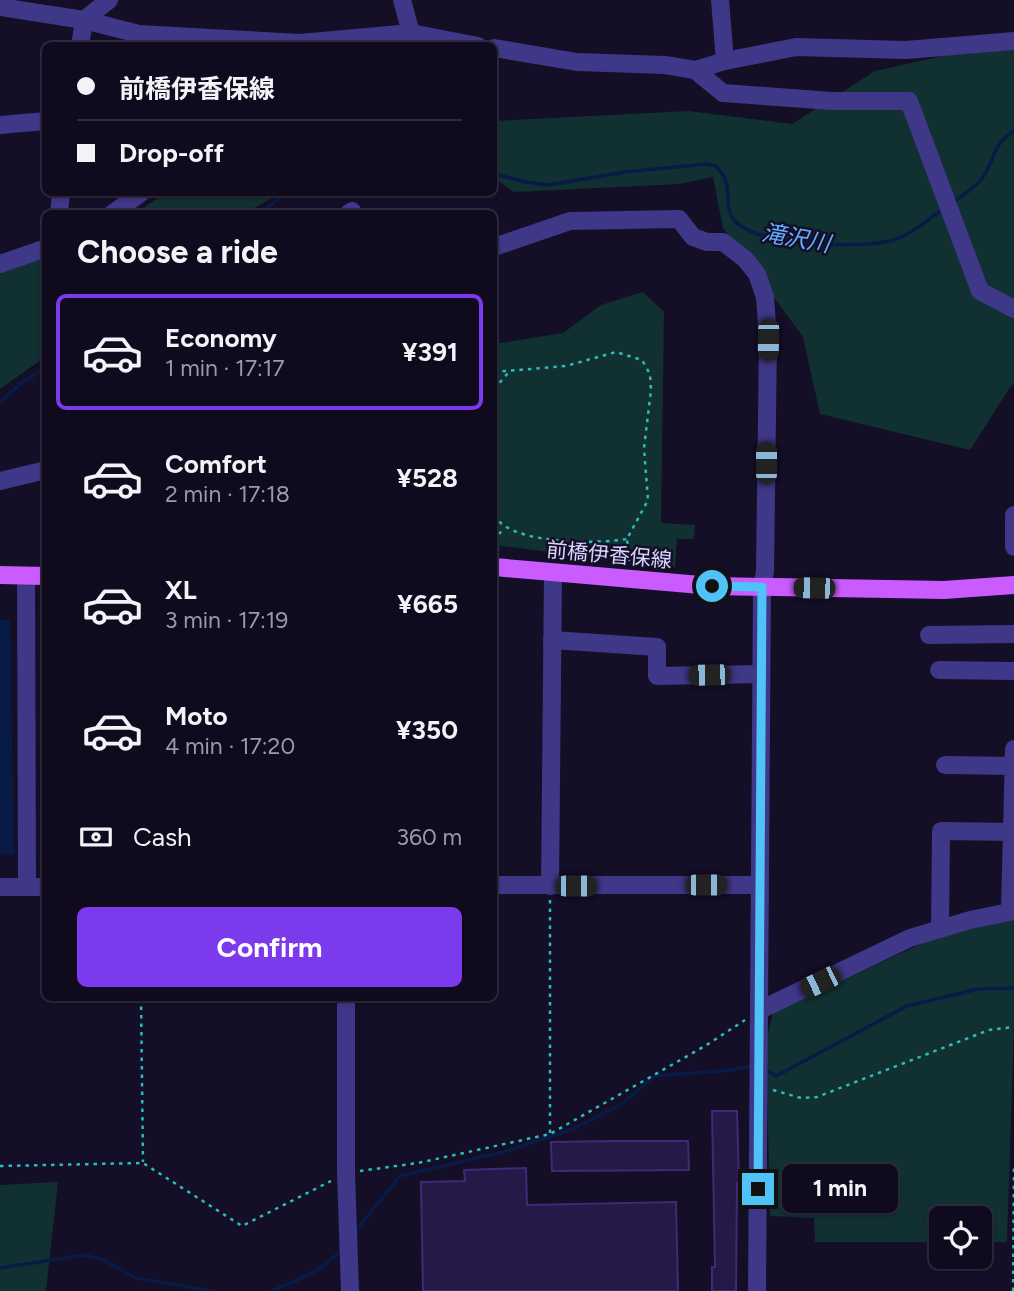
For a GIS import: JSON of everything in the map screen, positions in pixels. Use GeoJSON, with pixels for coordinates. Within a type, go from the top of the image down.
{"type":"FeatureCollection","features":[{"type":"Feature","properties":{"kind":"main road","name":"前橋伊香保線"},"geometry":{"type":"LineString","coordinates":[[497,559],[712,586],[944,590],[1014,585]]}},
{"type":"Feature","properties":{"kind":"main road"},"geometry":{"type":"LineString","coordinates":[[0,575],[42,576]]}},
{"type":"Feature","properties":{"kind":"street"},"geometry":{"type":"LineString","coordinates":[[81,42],[84,20],[109,0]]}},
{"type":"Feature","properties":{"kind":"street"},"geometry":{"type":"LineString","coordinates":[[402,0],[406,39]]}},
{"type":"Feature","properties":{"kind":"street"},"geometry":{"type":"LineString","coordinates":[[720,0],[724,61]]}},
{"type":"Feature","properties":{"kind":"street"},"geometry":{"type":"LineString","coordinates":[[0,7],[37,6],[139,34],[208,41],[254,42]]}},
{"type":"Feature","properties":{"kind":"street"},"geometry":{"type":"LineString","coordinates":[[326,42],[406,39],[437,42]]}},
{"type":"Feature","properties":{"kind":"street"},"geometry":{"type":"LineString","coordinates":[[497,49],[577,62],[665,65],[695,70],[724,61],[796,47],[906,50],[1014,41]]}},
{"type":"Feature","properties":{"kind":"street"},"geometry":{"type":"LineString","coordinates":[[695,70],[723,93],[832,101],[909,101],[980,291],[1014,309]]}},
{"type":"Feature","properties":{"kind":"street"},"geometry":{"type":"LineString","coordinates":[[0,125],[42,121]]}},
{"type":"Feature","properties":{"kind":"street"},"geometry":{"type":"LineString","coordinates":[[117,210],[136,196]]}},
{"type":"Feature","properties":{"kind":"street"},"geometry":{"type":"LineString","coordinates":[[497,246],[570,221],[679,219],[693,237],[706,242],[723,242],[745,259],[757,274],[765,297],[768,340],[758,885],[760,1010],[757,1291]]}},
{"type":"Feature","properties":{"kind":"street"},"geometry":{"type":"LineString","coordinates":[[0,264],[42,249]]}},
{"type":"Feature","properties":{"kind":"street"},"geometry":{"type":"LineString","coordinates":[[0,481],[42,471]]}},
{"type":"Feature","properties":{"kind":"street"},"geometry":{"type":"LineString","coordinates":[[1014,515],[1014,547]]}},
{"type":"Feature","properties":{"kind":"street"},"geometry":{"type":"LineString","coordinates":[[550,886],[554,565]]}},
{"type":"Feature","properties":{"kind":"street"},"geometry":{"type":"LineString","coordinates":[[26,576],[27,887]]}},
{"type":"Feature","properties":{"kind":"street"},"geometry":{"type":"LineString","coordinates":[[929,635],[1014,634]]}},
{"type":"Feature","properties":{"kind":"street"},"geometry":{"type":"LineString","coordinates":[[552,640],[657,647],[657,676],[761,674]]}},
{"type":"Feature","properties":{"kind":"street"},"geometry":{"type":"LineString","coordinates":[[27,646],[42,647]]}},
{"type":"Feature","properties":{"kind":"street"},"geometry":{"type":"LineString","coordinates":[[939,670],[1014,671]]}},
{"type":"Feature","properties":{"kind":"street"},"geometry":{"type":"LineString","coordinates":[[760,1010],[910,939],[1012,911],[1014,749]]}},
{"type":"Feature","properties":{"kind":"street"},"geometry":{"type":"LineString","coordinates":[[944,765],[1014,766]]}},
{"type":"Feature","properties":{"kind":"street"},"geometry":{"type":"LineString","coordinates":[[940,929],[942,831],[1013,832]]}},
{"type":"Feature","properties":{"kind":"street"},"geometry":{"type":"LineString","coordinates":[[497,885],[758,885]]}},
{"type":"Feature","properties":{"kind":"street"},"geometry":{"type":"LineString","coordinates":[[0,887],[42,887]]}},
{"type":"Feature","properties":{"kind":"street"},"geometry":{"type":"LineString","coordinates":[[346,1001],[346,1173],[350,1291]]}},
{"type":"Feature","properties":{"kind":"path"},"geometry":{"type":"LineString","coordinates":[[497,372],[566,366],[616,352],[642,360],[650,374],[651,390],[645,439],[648,500],[627,539],[629,566]]}},
{"type":"Feature","properties":{"kind":"path"},"geometry":{"type":"LineString","coordinates":[[497,386],[509,372]]}},
{"type":"Feature","properties":{"kind":"path"},"geometry":{"type":"LineString","coordinates":[[497,521],[506,528],[523,534],[557,539],[600,542],[627,539]]}},
{"type":"Feature","properties":{"kind":"path"},"geometry":{"type":"LineString","coordinates":[[497,547],[498,535],[506,528]]}},
{"type":"Feature","properties":{"kind":"path"},"geometry":{"type":"LineString","coordinates":[[554,565],[557,539]]}},
{"type":"Feature","properties":{"kind":"path"},"geometry":{"type":"LineString","coordinates":[[550,886],[550,1134]]}},
{"type":"Feature","properties":{"kind":"path"},"geometry":{"type":"LineString","coordinates":[[141,1001],[143,1163]]}},
{"type":"Feature","properties":{"kind":"path"},"geometry":{"type":"LineString","coordinates":[[0,1166],[143,1163],[242,1226],[346,1173],[418,1163],[550,1134],[705,1046],[760,1010]]}},
{"type":"Feature","properties":{"kind":"path"},"geometry":{"type":"LineString","coordinates":[[759,1086],[801,1098],[817,1097],[989,1030],[1014,1027]]}},
{"type":"Feature","properties":{"kind":"path"},"geometry":{"type":"LineString","coordinates":[[1013,1291],[1014,1168]]}},
{"type":"Feature","properties":{"kind":"green space"},"geometry":{"type":"Polygon","coordinates":[[[1014,40],[1014,384],[970,450],[820,414],[803,337],[723,228],[713,177],[680,184],[514,192],[497,180],[497,121],[688,111],[792,124],[875,71],[1014,40]]]}},
{"type":"Feature","properties":{"kind":"green space"},"geometry":{"type":"Polygon","coordinates":[[[161,196],[275,196],[251,210],[140,210],[161,196]]]}},
{"type":"Feature","properties":{"kind":"green space"},"geometry":{"type":"Polygon","coordinates":[[[42,254],[42,359],[0,389],[0,274],[42,254]]]}},
{"type":"Feature","properties":{"kind":"green space"},"geometry":{"type":"Polygon","coordinates":[[[643,292],[664,312],[661,523],[695,525],[694,539],[677,539],[675,567],[497,545],[497,344],[563,333],[601,305],[643,292]]]}},
{"type":"Feature","properties":{"kind":"green space"},"geometry":{"type":"Polygon","coordinates":[[[1014,916],[1014,1025],[1007,1242],[992,1242],[992,1206],[929,1206],[929,1242],[815,1242],[814,1218],[770,1216],[766,1043],[773,1012],[947,932],[1014,916]]]}},
{"type":"Feature","properties":{"kind":"green space"},"geometry":{"type":"Polygon","coordinates":[[[58,1182],[46,1291],[0,1291],[0,1185],[58,1182]]]}},
{"type":"Feature","properties":{"kind":"water"},"geometry":{"type":"Polygon","coordinates":[[[10,619],[14,855],[0,854],[0,620],[10,619]]]}},
{"type":"Feature","properties":{"kind":"building"},"geometry":{"type":"Polygon","coordinates":[[[712,1111],[737,1111],[739,1183],[736,1291],[712,1291],[712,1267],[715,1267],[712,1111]]]}},
{"type":"Feature","properties":{"kind":"building"},"geometry":{"type":"Polygon","coordinates":[[[688,1141],[689,1170],[552,1171],[551,1142],[688,1141]]]}},
{"type":"Feature","properties":{"kind":"building"},"geometry":{"type":"Polygon","coordinates":[[[526,1168],[527,1205],[676,1202],[678,1291],[423,1291],[421,1182],[465,1181],[464,1170],[526,1168]]]}},
{"type":"Feature","properties":{"kind":"waterway","name":"滝沢川"},"geometry":{"type":"LineString","coordinates":[[953,202],[980,181],[1001,142],[1014,131]]}},
{"type":"Feature","properties":{"kind":"waterway","name":"滝沢川"},"geometry":{"type":"LineString","coordinates":[[497,175],[548,185],[625,172],[707,164],[716,166],[724,177],[728,189],[729,210],[734,220],[746,229],[764,236],[810,244],[859,244],[894,240],[914,230],[944,208]]}},
{"type":"Feature","properties":{"kind":"waterway","name":"滝沢川"},"geometry":{"type":"LineString","coordinates":[[265,210],[281,196]]}},
{"type":"Feature","properties":{"kind":"waterway","name":"滝沢川"},"geometry":{"type":"LineString","coordinates":[[0,402],[24,381],[42,370]]}},
{"type":"Feature","properties":{"kind":"waterway"},"geometry":{"type":"LineString","coordinates":[[765,1069],[776,1076],[907,1006],[978,989],[1014,988]]}},
{"type":"Feature","properties":{"kind":"waterway"},"geometry":{"type":"LineString","coordinates":[[354,1233],[400,1176],[507,1151],[573,1129],[623,1103],[654,1076],[733,1070],[751,1066]]}},
{"type":"Feature","properties":{"kind":"waterway"},"geometry":{"type":"LineString","coordinates":[[271,1291],[318,1270],[341,1250]]}},
{"type":"Feature","properties":{"kind":"waterway"},"geometry":{"type":"LineString","coordinates":[[0,1268],[85,1255],[103,1260],[136,1278],[213,1291]]}},
{"type":"Feature","properties":{"kind":"route"},"geometry":{"type":"LineString","coordinates":[[712,586],[762,587],[758,1189]]}}]}
